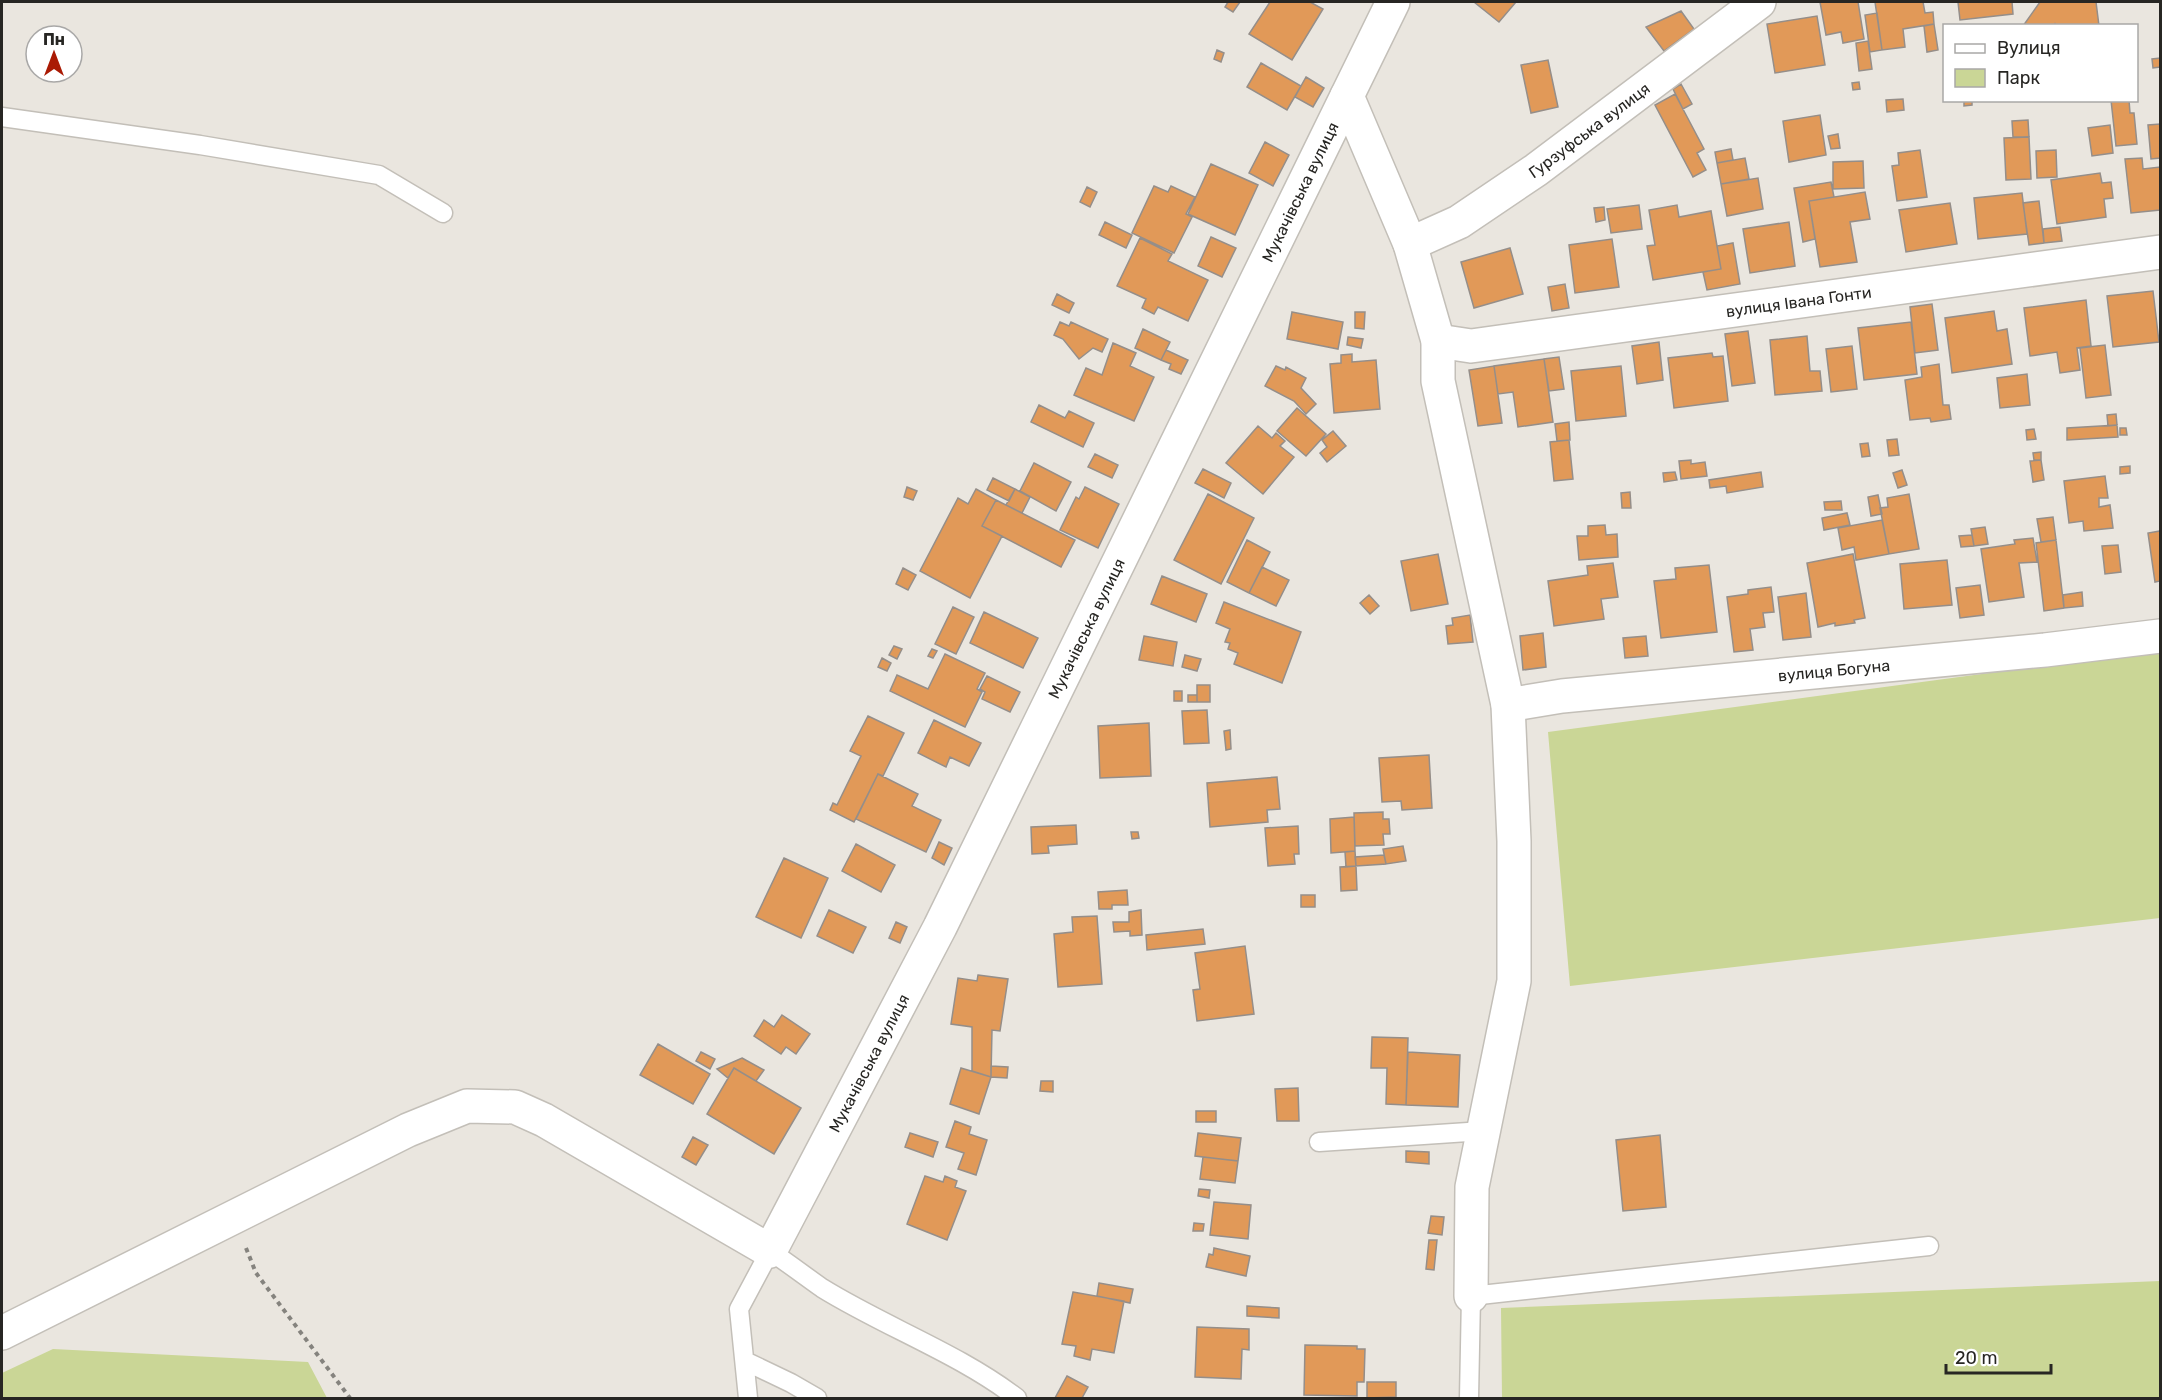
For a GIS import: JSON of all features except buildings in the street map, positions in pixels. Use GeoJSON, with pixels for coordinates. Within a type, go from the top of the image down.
{"type":"FeatureCollection","features":[{"type":"Feature","properties":{"kind":"street","name":"Мукачівська вулиця"},"geometry":{"type":"LineString","coordinates":[[770,1251],[940,927],[1393,2]]}},
{"type":"Feature","properties":{"kind":"street","name":"Гурзуфська вулиця"},"geometry":{"type":"LineString","coordinates":[[1410,244],[1459,222],[1536,170],[1759,2]]}},
{"type":"Feature","properties":{"kind":"street"},"geometry":{"type":"LineString","coordinates":[[1347,96],[1410,244],[1438,341],[1438,381],[1508,705],[1514,841],[1514,981],[1472,1188],[1471,1296]]}},
{"type":"Feature","properties":{"kind":"street","name":"вулиця Івана Гонти"},"geometry":{"type":"LineString","coordinates":[[1438,341],[1471,346],[2160,252]]}},
{"type":"Feature","properties":{"kind":"street","name":"вулиця Богуна"},"geometry":{"type":"LineString","coordinates":[[1508,705],[1562,696],[2045,650],[2160,636]]}},
{"type":"Feature","properties":{"kind":"street"},"geometry":{"type":"LineString","coordinates":[[2,1333],[408,1130],[467,1106],[515,1107],[544,1120],[770,1251]]}},
{"type":"Feature","properties":{"kind":"lane"},"geometry":{"type":"LineString","coordinates":[[2,117],[379,174],[443,213]]}},
{"type":"Feature","properties":{"kind":"lane"},"geometry":{"type":"LineString","coordinates":[[1318,1143],[1483,1131]]}},
{"type":"Feature","properties":{"kind":"lane"},"geometry":{"type":"LineString","coordinates":[[1469,1398],[1471,1296],[1929,1246]]}},
{"type":"Feature","properties":{"kind":"lane"},"geometry":{"type":"LineString","coordinates":[[748,1398],[739,1309],[770,1251],[823,1288],[946,1355],[1017,1398]]}},
{"type":"Feature","properties":{"kind":"lane"},"geometry":{"type":"LineString","coordinates":[[745,1361],[817,1398]]}},
{"type":"Feature","properties":{"kind":"path"},"geometry":{"type":"LineString","coordinates":[[233,1216],[256,1273],[350,1398]]}},
{"type":"Feature","properties":{"kind":"green space"},"geometry":{"type":"Polygon","coordinates":[[[2160,650],[2160,918],[1570,986],[1548,732],[2160,650]]]}},
{"type":"Feature","properties":{"kind":"green space"},"geometry":{"type":"Polygon","coordinates":[[[2160,1281],[2160,1398],[1502,1398],[1501,1308],[2160,1281]]]}},
{"type":"Feature","properties":{"kind":"green space"},"geometry":{"type":"Polygon","coordinates":[[[53,1349],[308,1362],[327,1398],[2,1398],[2,1373],[53,1349]]]}}]}
